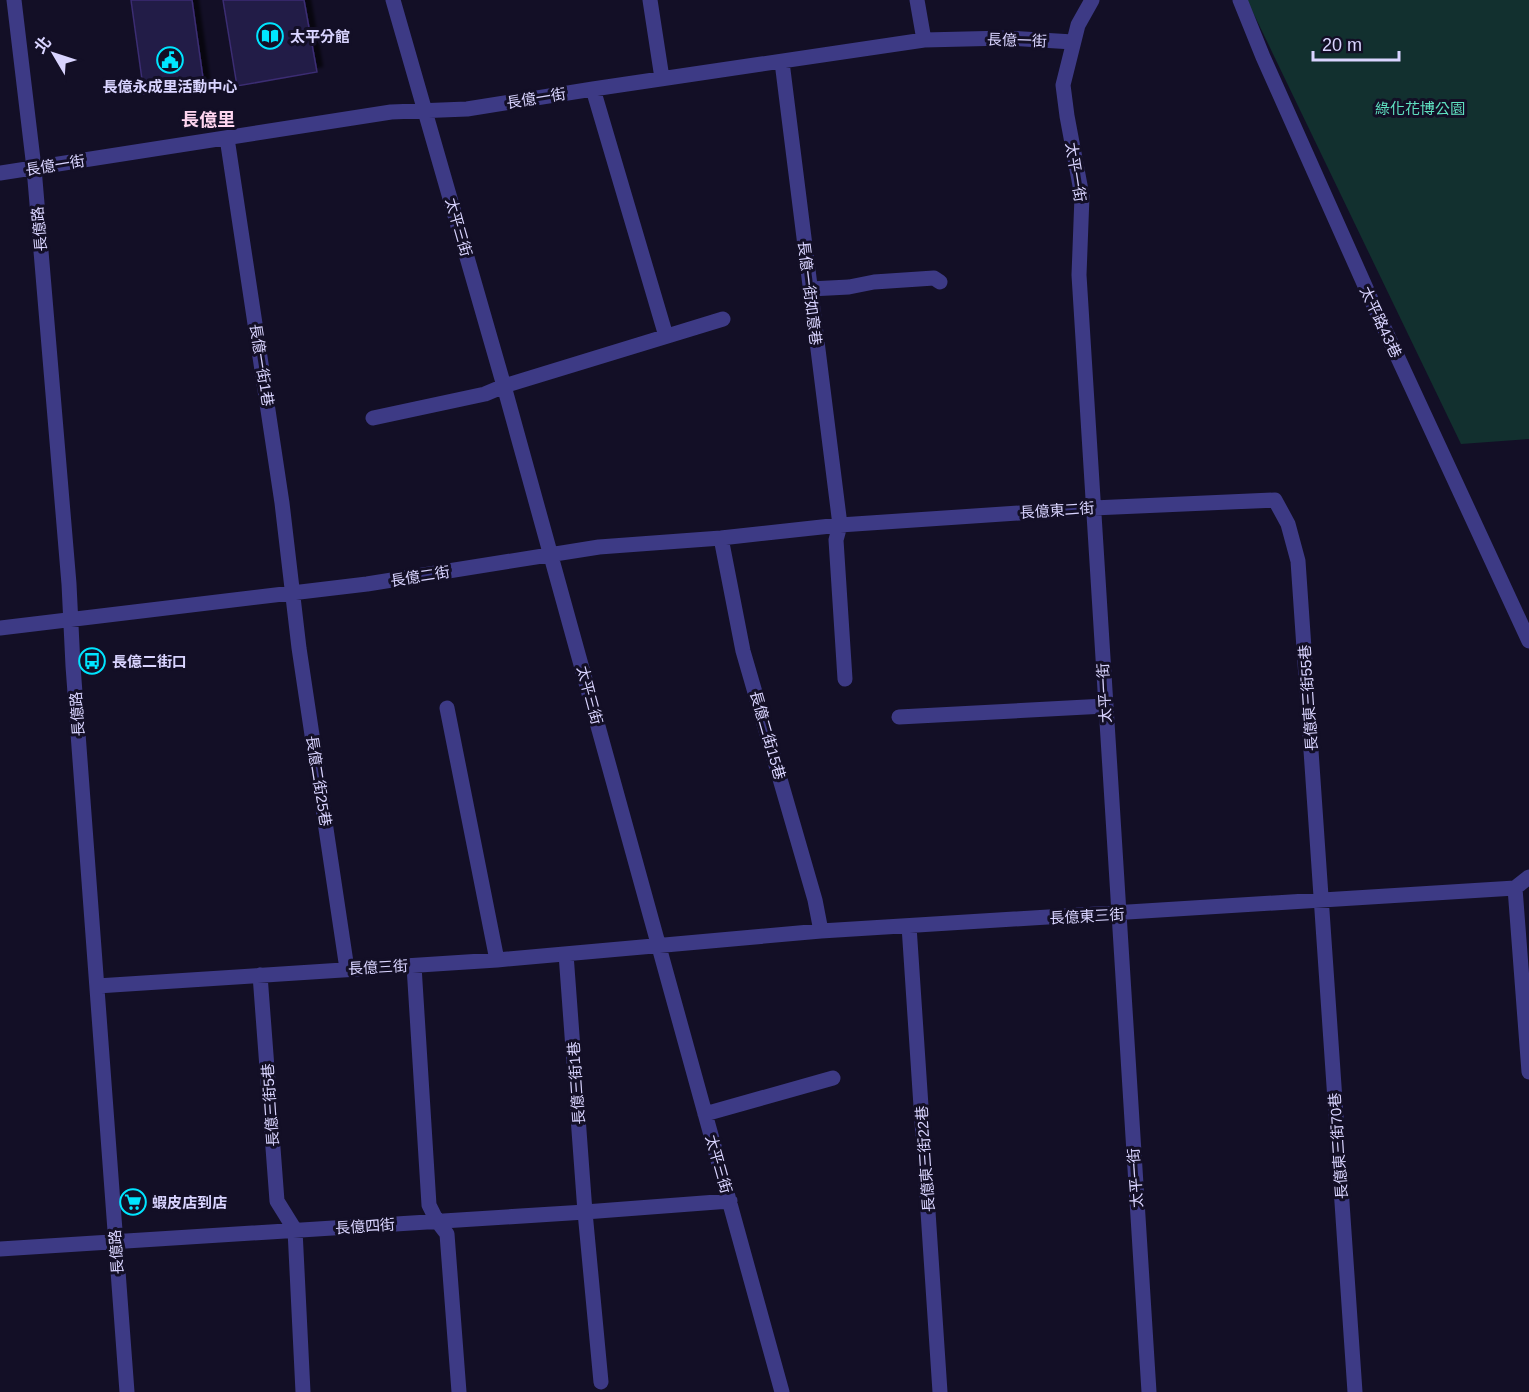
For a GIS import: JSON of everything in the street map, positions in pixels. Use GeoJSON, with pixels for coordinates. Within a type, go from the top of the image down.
{"type":"FeatureCollection","features":[{"type":"Feature","properties":{"kind":"street","name":"長億路"},"geometry":{"type":"LineString","coordinates":[[14,0],[34,168],[127,1392]]}},
{"type":"Feature","properties":{"kind":"street","name":"太平三街"},"geometry":{"type":"LineString","coordinates":[[393,0],[504,386],[782,1392]]}},
{"type":"Feature","properties":{"kind":"street"},"geometry":{"type":"LineString","coordinates":[[650,0],[662,78]]}},
{"type":"Feature","properties":{"kind":"street"},"geometry":{"type":"LineString","coordinates":[[917,0],[924,40]]}},
{"type":"Feature","properties":{"kind":"street","name":"太平一街"},"geometry":{"type":"LineString","coordinates":[[1092,0],[1078,25],[1063,85],[1083,196],[1079,275],[1149,1392]]}},
{"type":"Feature","properties":{"kind":"street","name":"太平路43巷"},"geometry":{"type":"LineString","coordinates":[[1240,0],[1374,306],[1529,641]]}},
{"type":"Feature","properties":{"kind":"street","name":"長億一街"},"geometry":{"type":"LineString","coordinates":[[0,174],[391,112],[467,109],[924,40],[1007,38],[1073,42]]}},
{"type":"Feature","properties":{"kind":"street","name":"長億一街如意巷"},"geometry":{"type":"LineString","coordinates":[[782,62],[840,525],[836,540],[845,679]]}},
{"type":"Feature","properties":{"kind":"street"},"geometry":{"type":"LineString","coordinates":[[593,89],[666,336]]}},
{"type":"Feature","properties":{"kind":"street","name":"長億一街1巷"},"geometry":{"type":"LineString","coordinates":[[227,138],[280,491],[292,592]]}},
{"type":"Feature","properties":{"kind":"street"},"geometry":{"type":"LineString","coordinates":[[810,289],[934,278],[940,282]]}},
{"type":"Feature","properties":{"kind":"street"},"geometry":{"type":"LineString","coordinates":[[373,418],[485,394],[504,386],[723,319]]}},
{"type":"Feature","properties":{"kind":"street","name":"長億東二街"},"geometry":{"type":"LineString","coordinates":[[840,525],[1093,508],[1275,500]]}},
{"type":"Feature","properties":{"kind":"street","name":"長億東三街55巷"},"geometry":{"type":"LineString","coordinates":[[1275,500],[1288,524],[1298,561],[1322,901]]}},
{"type":"Feature","properties":{"kind":"street","name":"長億二街"},"geometry":{"type":"LineString","coordinates":[[0,628],[367,584],[599,547],[721,538],[840,525]]}},
{"type":"Feature","properties":{"kind":"street","name":"長億二街15巷"},"geometry":{"type":"LineString","coordinates":[[721,538],[743,651],[815,900],[821,932]]}},
{"type":"Feature","properties":{"kind":"street","name":"長億二街25巷"},"geometry":{"type":"LineString","coordinates":[[292,592],[347,969]]}},
{"type":"Feature","properties":{"kind":"street"},"geometry":{"type":"LineString","coordinates":[[899,717],[1105,706]]}},
{"type":"Feature","properties":{"kind":"street"},"geometry":{"type":"LineString","coordinates":[[447,708],[497,960]]}},
{"type":"Feature","properties":{"kind":"street"},"geometry":{"type":"LineString","coordinates":[[1529,877],[1515,888],[1529,1072]]}},
{"type":"Feature","properties":{"kind":"street","name":"長億東三街"},"geometry":{"type":"LineString","coordinates":[[658,945],[909,926],[1515,888]]}},
{"type":"Feature","properties":{"kind":"street","name":"長億東三街70巷"},"geometry":{"type":"LineString","coordinates":[[1322,901],[1355,1392]]}},
{"type":"Feature","properties":{"kind":"street","name":"長億東三街22巷"},"geometry":{"type":"LineString","coordinates":[[909,926],[940,1392]]}},
{"type":"Feature","properties":{"kind":"street","name":"長億三街"},"geometry":{"type":"LineString","coordinates":[[97,986],[497,960],[658,945]]}},
{"type":"Feature","properties":{"kind":"street","name":"長億三街1巷"},"geometry":{"type":"LineString","coordinates":[[566,954],[585,1212],[601,1382]]}},
{"type":"Feature","properties":{"kind":"street"},"geometry":{"type":"LineString","coordinates":[[414,966],[429,1205],[447,1234],[459,1392]]}},
{"type":"Feature","properties":{"kind":"street","name":"長億三街5巷"},"geometry":{"type":"LineString","coordinates":[[260,975],[277,1201],[295,1230]]}},
{"type":"Feature","properties":{"kind":"street"},"geometry":{"type":"LineString","coordinates":[[705,1114],[833,1078]]}},
{"type":"Feature","properties":{"kind":"street","name":"長億四街"},"geometry":{"type":"LineString","coordinates":[[0,1249],[730,1201]]}},
{"type":"Feature","properties":{"kind":"street"},"geometry":{"type":"LineString","coordinates":[[295,1230],[303,1392]]}},
{"type":"Feature","properties":{"kind":"green space","name":"綠化花博公園"},"geometry":{"type":"Polygon","coordinates":[[[1247,0],[1529,0],[1529,439],[1461,444],[1247,0]]]}},
{"type":"Feature","properties":{"kind":"building","name":"長億永成里活動中心"},"geometry":{"type":"Polygon","coordinates":[[[131,0],[192,0],[204,85],[144,94],[131,0]]]}},
{"type":"Feature","properties":{"kind":"building","name":"太平分館"},"geometry":{"type":"Polygon","coordinates":[[[223,0],[304,0],[317,72],[237,86],[223,0]]]}},
{"type":"Feature","properties":{"kind":"place","name":"太平分館"},"geometry":{"type":"Point","coordinates":[270,36]}},
{"type":"Feature","properties":{"kind":"place","name":"長億永成里活動中心"},"geometry":{"type":"Point","coordinates":[170,60]}},
{"type":"Feature","properties":{"kind":"place","name":"長億二街口"},"geometry":{"type":"Point","coordinates":[92,661]}},
{"type":"Feature","properties":{"kind":"place","name":"蝦皮店到店"},"geometry":{"type":"Point","coordinates":[133,1202]}},
{"type":"Feature","properties":{"kind":"district","name":"長億里"},"geometry":{"type":"Point","coordinates":[208,120]}}]}
